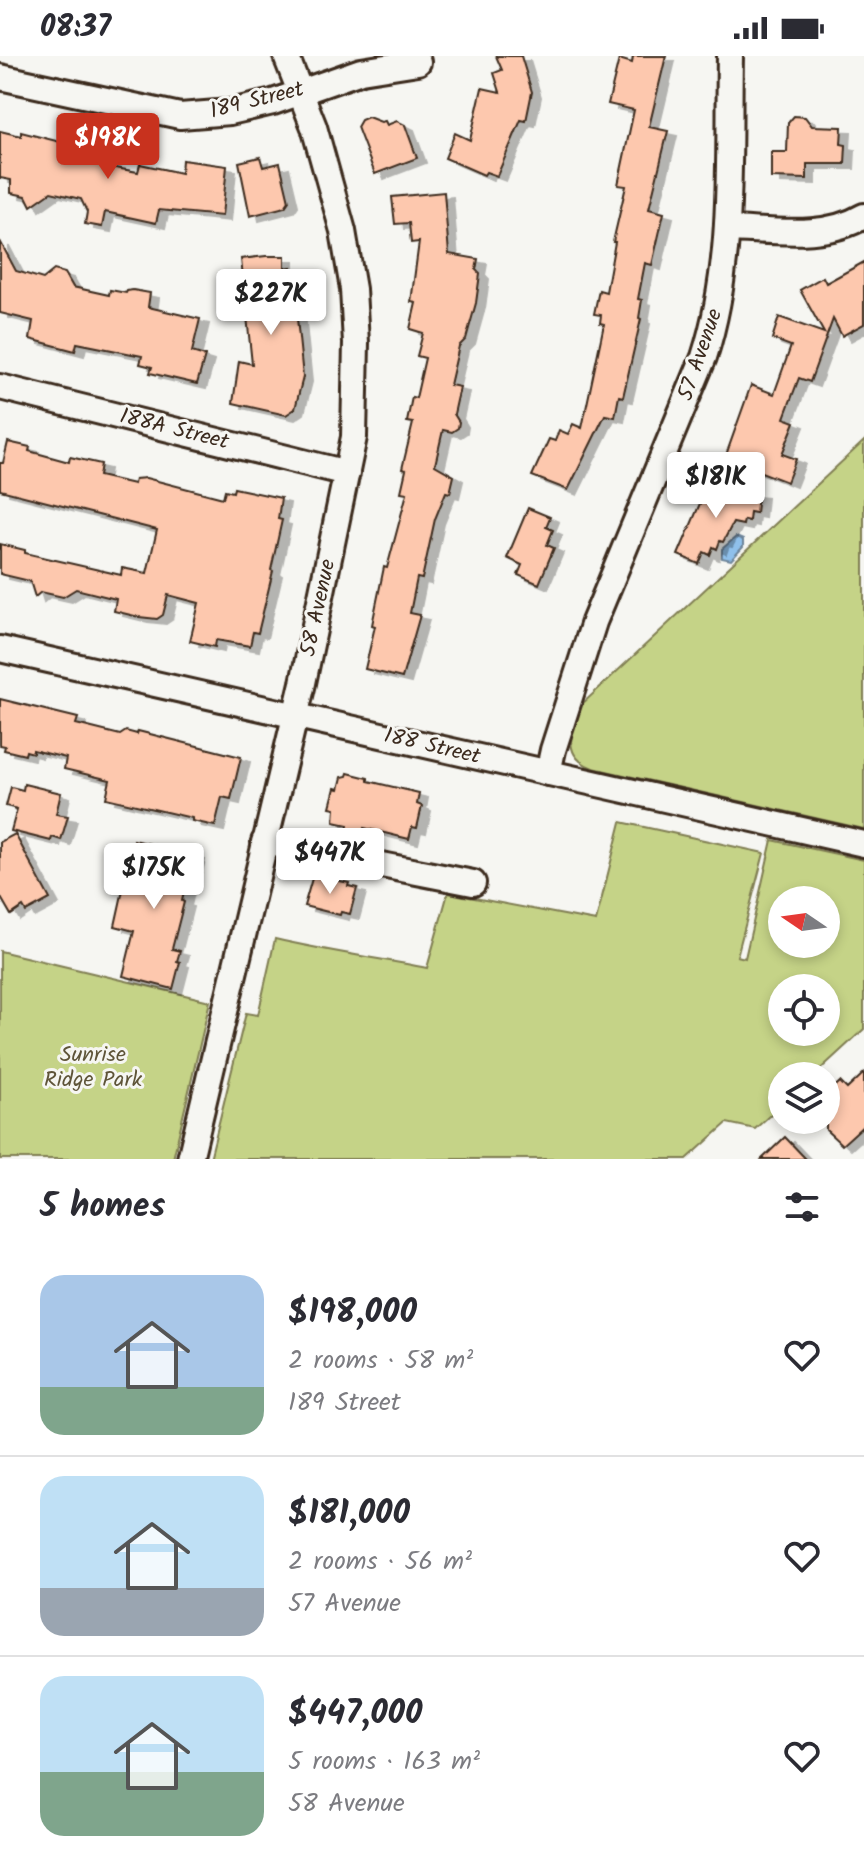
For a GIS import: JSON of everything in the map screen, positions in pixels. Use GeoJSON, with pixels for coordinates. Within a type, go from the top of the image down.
{"type":"FeatureCollection","features":[{"type":"Feature","properties":{"kind":"street","name":"58 Avenue"},"geometry":{"type":"LineString","coordinates":[[190,1159],[295,716],[347,473],[356,401],[353,289],[343,231],[302,93],[286,56]]}},
{"type":"Feature","properties":{"kind":"street","name":"57 Avenue"},"geometry":{"type":"LineString","coordinates":[[548,773],[555,741],[594,622],[714,326],[722,289],[727,229],[730,56]]}},
{"type":"Feature","properties":{"kind":"street","name":"189 Street"},"geometry":{"type":"LineString","coordinates":[[0,77],[180,116],[230,112],[302,93],[361,71],[418,62]]}},
{"type":"Feature","properties":{"kind":"street"},"geometry":{"type":"LineString","coordinates":[[727,229],[819,231],[864,216]]}},
{"type":"Feature","properties":{"kind":"street","name":"188A Street"},"geometry":{"type":"LineString","coordinates":[[0,387],[347,473]]}},
{"type":"Feature","properties":{"kind":"street","name":"188 Street"},"geometry":{"type":"LineString","coordinates":[[0,649],[864,844]]}},
{"type":"Feature","properties":{"kind":"street"},"geometry":{"type":"LineString","coordinates":[[264,842],[473,883]]}},
{"type":"Feature","properties":{"kind":"green space"},"geometry":{"type":"Polygon","coordinates":[[[864,441],[864,829],[593,768],[576,757],[571,741],[581,705],[864,441]]]}},
{"type":"Feature","properties":{"kind":"green space"},"geometry":{"type":"Polygon","coordinates":[[[621,822],[764,853],[737,956],[745,958],[772,840],[864,860],[864,1029],[828,1062],[768,1062],[768,1117],[755,1129],[727,1123],[687,1159],[210,1159],[246,1013],[258,1015],[275,939],[427,968],[448,893],[596,921],[621,822]]]}},
{"type":"Feature","properties":{"kind":"green space","name":"Sunrise Ridge Park"},"geometry":{"type":"Polygon","coordinates":[[[0,951],[210,1001],[173,1159],[0,1159],[0,951]]]}},
{"type":"Feature","properties":{"kind":"water"},"geometry":{"type":"Polygon","coordinates":[[[736,537],[743,540],[743,547],[731,560],[722,558],[722,549],[736,537]]]}},
{"type":"Feature","properties":{"kind":"building"},"geometry":{"type":"Polygon","coordinates":[[[496,56],[521,56],[532,92],[526,121],[521,120],[497,176],[486,172],[484,175],[445,158],[455,133],[470,140],[482,88],[500,92],[494,73],[502,70],[496,56]]]}},
{"type":"Feature","properties":{"kind":"building"},"geometry":{"type":"Polygon","coordinates":[[[633,56],[666,56],[649,127],[668,131],[649,209],[664,213],[652,265],[645,263],[638,299],[642,300],[641,319],[623,397],[619,396],[615,417],[605,415],[568,490],[532,476],[549,439],[555,441],[559,430],[568,434],[573,424],[582,428],[604,324],[600,323],[601,315],[594,314],[599,290],[606,292],[626,186],[618,185],[634,110],[608,104],[619,59],[632,63],[633,56]]]}},
{"type":"Feature","properties":{"kind":"building"},"geometry":{"type":"Polygon","coordinates":[[[794,116],[805,117],[812,126],[842,127],[841,144],[846,145],[845,164],[807,164],[807,179],[771,178],[771,152],[787,152],[788,123],[794,116]]]}},
{"type":"Feature","properties":{"kind":"building"},"geometry":{"type":"Polygon","coordinates":[[[368,117],[385,121],[387,125],[397,121],[405,125],[417,158],[375,174],[357,127],[361,120],[368,117]]]}},
{"type":"Feature","properties":{"kind":"building"},"geometry":{"type":"Polygon","coordinates":[[[0,131],[21,136],[21,132],[96,151],[105,166],[138,172],[140,164],[181,173],[182,160],[227,166],[222,216],[159,210],[156,223],[105,212],[102,227],[85,224],[87,212],[81,199],[51,192],[31,206],[26,196],[11,193],[11,180],[0,178],[0,131]]]}},
{"type":"Feature","properties":{"kind":"building"},"geometry":{"type":"Polygon","coordinates":[[[260,157],[263,167],[280,163],[289,201],[285,207],[250,216],[239,162],[260,157]]]}},
{"type":"Feature","properties":{"kind":"building"},"geometry":{"type":"Polygon","coordinates":[[[444,192],[449,254],[478,259],[476,270],[480,274],[476,303],[466,339],[459,346],[450,385],[460,387],[454,414],[459,422],[458,428],[452,432],[443,430],[435,465],[454,476],[450,493],[446,492],[435,519],[422,579],[417,578],[410,613],[420,615],[402,678],[365,669],[384,567],[387,568],[407,493],[401,492],[406,470],[402,469],[413,423],[407,422],[425,358],[417,356],[423,333],[410,329],[416,303],[411,302],[419,242],[411,243],[409,223],[395,224],[392,197],[444,192]]]}},
{"type":"Feature","properties":{"kind":"building"},"geometry":{"type":"Polygon","coordinates":[[[0,241],[16,271],[43,279],[54,270],[65,273],[73,287],[109,295],[110,290],[150,293],[148,307],[200,319],[192,352],[205,356],[197,384],[150,373],[152,367],[140,364],[142,356],[77,343],[75,351],[30,339],[33,321],[0,313],[0,241]]]}},
{"type":"Feature","properties":{"kind":"building"},"geometry":{"type":"Polygon","coordinates":[[[285,256],[285,268],[291,267],[292,275],[297,274],[300,299],[295,299],[303,377],[295,409],[286,415],[233,403],[239,361],[252,364],[241,259],[285,256]]]}},
{"type":"Feature","properties":{"kind":"building"},"geometry":{"type":"Polygon","coordinates":[[[864,262],[864,324],[842,336],[833,319],[810,382],[799,378],[784,418],[795,422],[782,454],[796,459],[787,482],[725,458],[751,385],[774,394],[791,346],[772,339],[779,317],[824,333],[800,290],[823,277],[826,283],[864,262]]]}},
{"type":"Feature","properties":{"kind":"building"},"geometry":{"type":"Polygon","coordinates":[[[8,442],[69,462],[70,457],[101,464],[99,476],[134,484],[135,479],[146,478],[223,498],[225,490],[233,492],[234,488],[281,498],[278,519],[282,520],[273,571],[258,633],[253,632],[250,646],[216,640],[215,647],[190,641],[199,603],[168,595],[163,615],[157,619],[139,617],[114,611],[116,599],[76,589],[63,597],[41,592],[35,597],[30,581],[0,574],[0,544],[25,550],[25,553],[121,575],[122,568],[147,573],[157,530],[0,490],[0,463],[3,463],[8,442]]]}},
{"type":"Feature","properties":{"kind":"building"},"geometry":{"type":"Polygon","coordinates":[[[707,487],[758,493],[756,513],[750,512],[749,521],[744,520],[743,525],[733,523],[723,542],[720,541],[717,549],[713,547],[710,555],[704,552],[699,564],[678,555],[707,487]]]}},
{"type":"Feature","properties":{"kind":"building"},"geometry":{"type":"Polygon","coordinates":[[[528,508],[550,517],[546,527],[553,530],[547,545],[554,548],[539,584],[518,575],[522,565],[507,558],[528,508]]]}},
{"type":"Feature","properties":{"kind":"building"},"geometry":{"type":"Polygon","coordinates":[[[0,699],[78,718],[76,724],[120,735],[126,731],[137,734],[138,731],[241,757],[231,799],[222,797],[215,826],[106,798],[110,780],[64,769],[66,758],[33,750],[33,753],[26,751],[25,755],[4,750],[5,746],[0,745],[0,699]]]}},
{"type":"Feature","properties":{"kind":"building"},"geometry":{"type":"Polygon","coordinates":[[[348,773],[419,793],[417,804],[422,806],[417,828],[412,827],[409,839],[364,828],[362,835],[347,832],[348,825],[334,822],[335,808],[330,807],[335,788],[339,789],[342,777],[348,773]]]}},
{"type":"Feature","properties":{"kind":"building"},"geometry":{"type":"Polygon","coordinates":[[[24,784],[61,793],[56,814],[68,816],[61,840],[52,837],[51,841],[11,831],[17,809],[6,806],[11,787],[23,790],[24,784]]]}},
{"type":"Feature","properties":{"kind":"building"},"geometry":{"type":"Polygon","coordinates":[[[15,834],[50,899],[26,912],[23,907],[11,915],[0,896],[0,842],[15,834]]]}},
{"type":"Feature","properties":{"kind":"building"},"geometry":{"type":"Polygon","coordinates":[[[134,840],[196,855],[189,870],[172,949],[180,951],[173,989],[123,976],[134,931],[115,926],[134,840]]]}},
{"type":"Feature","properties":{"kind":"building"},"geometry":{"type":"Polygon","coordinates":[[[313,875],[349,883],[348,886],[357,888],[350,914],[341,912],[340,915],[304,906],[313,875]]]}},
{"type":"Feature","properties":{"kind":"building"},"geometry":{"type":"Polygon","coordinates":[[[864,1073],[864,1125],[842,1145],[830,1134],[840,1134],[840,1082],[847,1089],[864,1073]]]}},
{"type":"Feature","properties":{"kind":"building"},"geometry":{"type":"Polygon","coordinates":[[[785,1137],[806,1159],[762,1159],[785,1137]]]}}]}
